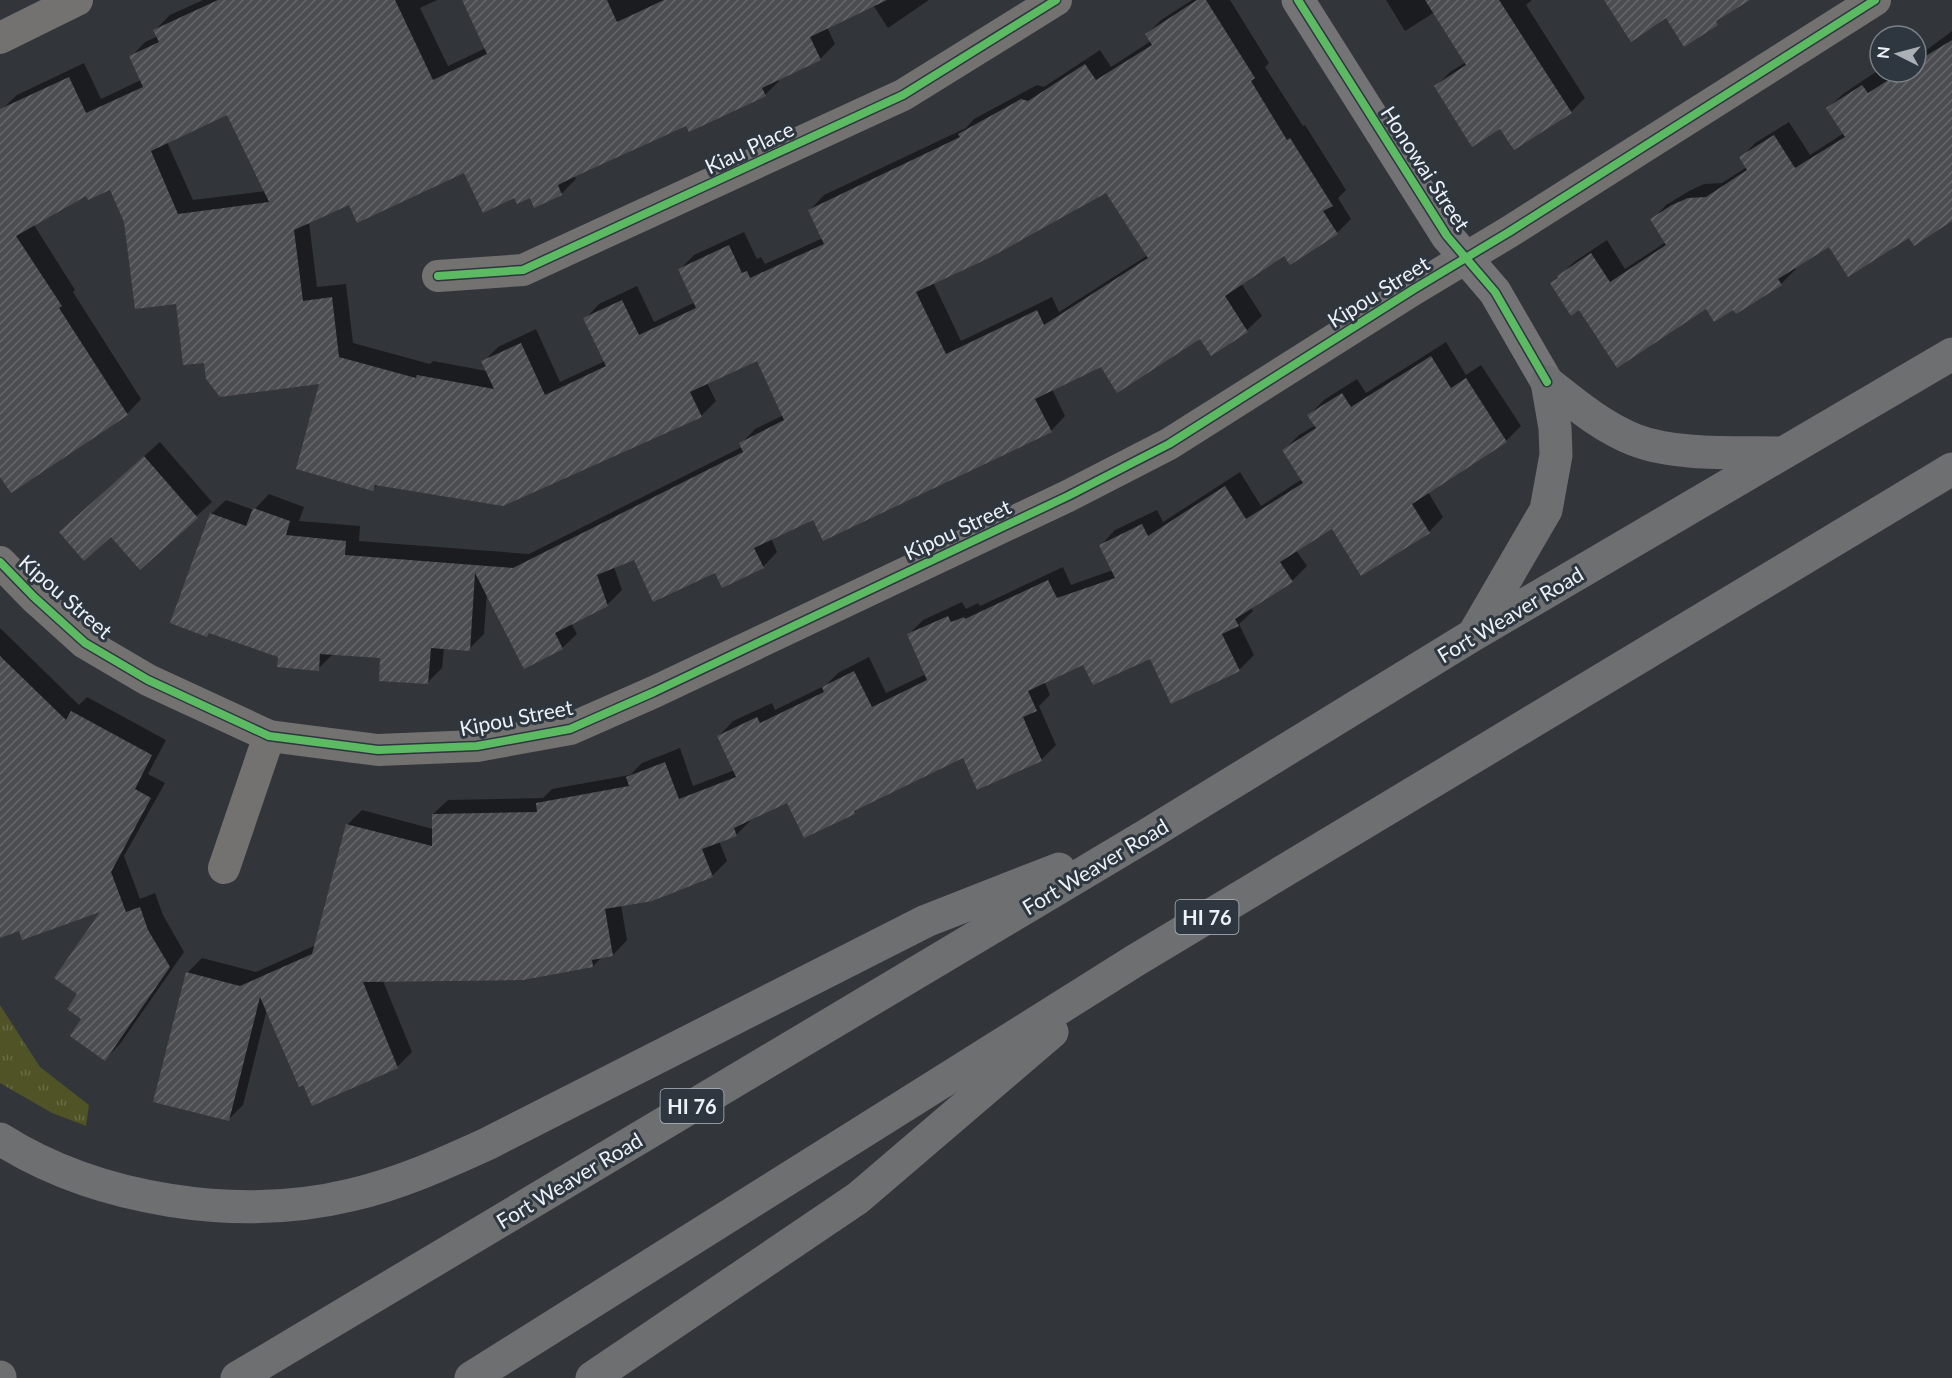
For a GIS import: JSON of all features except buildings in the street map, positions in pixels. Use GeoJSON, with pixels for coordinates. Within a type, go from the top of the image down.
{"type":"FeatureCollection","features":[{"type":"Feature","properties":{"kind":"highway","name":"Fort Weaver Road"},"geometry":{"type":"LineString","coordinates":[[237,1378],[1147,835],[1473,634],[1952,354]]}},
{"type":"Feature","properties":{"kind":"highway"},"geometry":{"type":"LineString","coordinates":[[1547,382],[1596,420],[1636,441],[1680,450],[1782,453]]}},
{"type":"Feature","properties":{"kind":"highway"},"geometry":{"type":"LineString","coordinates":[[1473,634],[1546,510],[1556,455],[1556,428],[1547,382]]}},
{"type":"Feature","properties":{"kind":"highway","name":"HI 76"},"geometry":{"type":"LineString","coordinates":[[471,1378],[1136,960],[1952,469]]}},
{"type":"Feature","properties":{"kind":"highway"},"geometry":{"type":"LineString","coordinates":[[0,1139],[17,1150],[87,1181],[161,1200],[231,1206],[285,1205],[348,1196],[379,1188],[427,1171],[487,1144],[926,921],[1147,835]]}},
{"type":"Feature","properties":{"kind":"highway"},"geometry":{"type":"LineString","coordinates":[[592,1378],[858,1198],[1136,960]]}},
{"type":"Feature","properties":{"kind":"street"},"geometry":{"type":"LineString","coordinates":[[0,38],[77,0]]}},
{"type":"Feature","properties":{"kind":"street","name":"Kiau Place"},"geometry":{"type":"LineString","coordinates":[[438,276],[523,270],[903,95],[1056,0]]}},
{"type":"Feature","properties":{"kind":"street","name":"Honowai Street"},"geometry":{"type":"LineString","coordinates":[[1298,0],[1447,236],[1495,291],[1547,382]]}},
{"type":"Feature","properties":{"kind":"street","name":"Kipou Street"},"geometry":{"type":"LineString","coordinates":[[0,562],[34,597],[86,643],[148,680],[268,736],[378,750],[477,746],[570,729],[654,693],[1068,496],[1169,444],[1875,0]]}},
{"type":"Feature","properties":{"kind":"street"},"geometry":{"type":"LineString","coordinates":[[224,868],[268,736]]}},
{"type":"Feature","properties":{"kind":"green space"},"geometry":{"type":"Polygon","coordinates":[[[0,1005],[40,1067],[89,1105],[86,1126],[52,1113],[0,1083],[0,1005]]]}},
{"type":"Feature","properties":{"kind":"cycle path"},"geometry":{"type":"LineString","coordinates":[[438,276],[523,270],[903,95],[1056,0]]}},
{"type":"Feature","properties":{"kind":"cycle path"},"geometry":{"type":"LineString","coordinates":[[1298,0],[1447,236],[1495,292],[1547,382]]}},
{"type":"Feature","properties":{"kind":"cycle path"},"geometry":{"type":"LineString","coordinates":[[0,562],[34,597],[85,643],[148,680],[269,736],[378,750],[477,746],[570,729],[654,692],[1068,496],[1169,444],[1875,0]]}}]}
